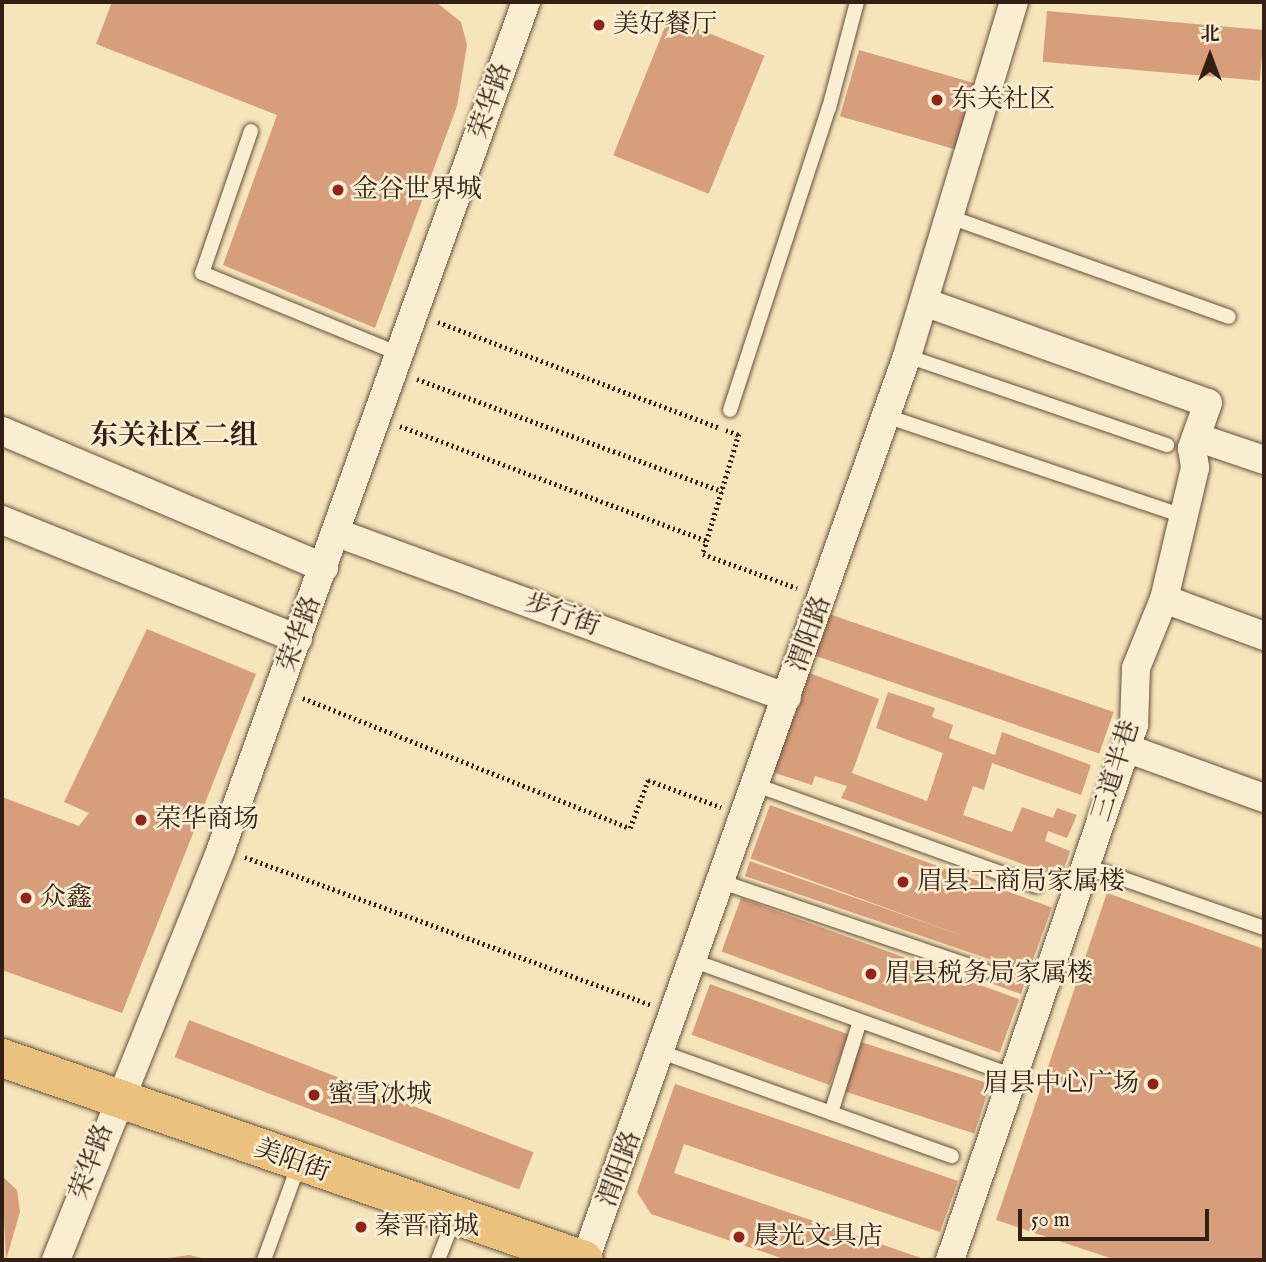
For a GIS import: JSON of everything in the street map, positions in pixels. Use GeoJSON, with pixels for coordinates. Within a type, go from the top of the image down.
{"type":"FeatureCollection","features":[{"type":"Feature","properties":{"kind":"main road","name":"美阳街"},"geometry":{"type":"LineString","coordinates":[[2,1058],[454,1219],[585,1260]]}},
{"type":"Feature","properties":{"kind":"street","name":"荣华路"},"geometry":{"type":"LineString","coordinates":[[56,1260],[116,1099],[221,849],[399,364],[526,2]]}},
{"type":"Feature","properties":{"kind":"street","name":"渭阳路"},"geometry":{"type":"LineString","coordinates":[[585,1260],[694,961],[907,356],[1014,2]]}},
{"type":"Feature","properties":{"kind":"street","name":"三道半巷"},"geometry":{"type":"LineString","coordinates":[[924,302],[1208,403],[1196,437],[1184,516],[1164,598],[1136,668],[1134,724],[950,1260]]}},
{"type":"Feature","properties":{"kind":"street"},"geometry":{"type":"LineString","coordinates":[[2,431],[324,568]]}},
{"type":"Feature","properties":{"kind":"street"},"geometry":{"type":"LineString","coordinates":[[1196,437],[1264,460]]}},
{"type":"Feature","properties":{"kind":"street"},"geometry":{"type":"LineString","coordinates":[[2,520],[298,639]]}},
{"type":"Feature","properties":{"kind":"street","name":"步行街"},"geometry":{"type":"LineString","coordinates":[[337,533],[787,698]]}},
{"type":"Feature","properties":{"kind":"street"},"geometry":{"type":"LineString","coordinates":[[1164,598],[1264,636]]}},
{"type":"Feature","properties":{"kind":"street"},"geometry":{"type":"LineString","coordinates":[[1126,748],[1264,798]]}},
{"type":"Feature","properties":{"kind":"lane"},"geometry":{"type":"LineString","coordinates":[[730,410],[829,108],[857,2]]}},
{"type":"Feature","properties":{"kind":"lane"},"geometry":{"type":"LineString","coordinates":[[251,131],[202,273],[399,364]]}},
{"type":"Feature","properties":{"kind":"lane"},"geometry":{"type":"LineString","coordinates":[[950,217],[1230,317]]}},
{"type":"Feature","properties":{"kind":"lane"},"geometry":{"type":"LineString","coordinates":[[907,356],[1167,445]]}},
{"type":"Feature","properties":{"kind":"lane"},"geometry":{"type":"LineString","coordinates":[[886,416],[1184,516]]}},
{"type":"Feature","properties":{"kind":"lane"},"geometry":{"type":"LineString","coordinates":[[756,785],[1036,886]]}},
{"type":"Feature","properties":{"kind":"lane"},"geometry":{"type":"LineString","coordinates":[[1086,866],[1264,928]]}},
{"type":"Feature","properties":{"kind":"lane"},"geometry":{"type":"LineString","coordinates":[[722,882],[985,971]]}},
{"type":"Feature","properties":{"kind":"lane"},"geometry":{"type":"LineString","coordinates":[[694,961],[1014,1076]]}},
{"type":"Feature","properties":{"kind":"lane"},"geometry":{"type":"LineString","coordinates":[[831,1113],[860,1021]]}},
{"type":"Feature","properties":{"kind":"lane"},"geometry":{"type":"LineString","coordinates":[[661,1052],[952,1156]]}},
{"type":"Feature","properties":{"kind":"lane"},"geometry":{"type":"LineString","coordinates":[[264,1260],[299,1164]]}},
{"type":"Feature","properties":{"kind":"lane"},"geometry":{"type":"LineString","coordinates":[[439,1260],[454,1219]]}},
{"type":"Feature","properties":{"kind":"path"},"geometry":{"type":"LineString","coordinates":[[417,314],[739,435]]}},
{"type":"Feature","properties":{"kind":"path"},"geometry":{"type":"LineString","coordinates":[[399,364],[722,491]]}},
{"type":"Feature","properties":{"kind":"path"},"geometry":{"type":"LineString","coordinates":[[730,410],[739,435],[703,554],[823,597]]}},
{"type":"Feature","properties":{"kind":"path"},"geometry":{"type":"LineString","coordinates":[[379,418],[707,541]]}},
{"type":"Feature","properties":{"kind":"path"},"geometry":{"type":"LineString","coordinates":[[279,689],[630,828],[648,780],[745,817]]}},
{"type":"Feature","properties":{"kind":"path"},"geometry":{"type":"LineString","coordinates":[[221,849],[675,1013]]}},
{"type":"Feature","properties":{"kind":"building","name":"金谷世界城"},"geometry":{"type":"Polygon","coordinates":[[[112,2],[436,2],[461,22],[467,45],[457,106],[375,328],[223,265],[277,115],[96,44],[112,2]]]}},
{"type":"Feature","properties":{"kind":"building"},"geometry":{"type":"Polygon","coordinates":[[[1047,11],[1264,30],[1260,81],[1043,62],[1047,11]]]}},
{"type":"Feature","properties":{"kind":"building"},"geometry":{"type":"Polygon","coordinates":[[[669,17],[764,56],[709,194],[613,155],[669,17]]]}},
{"type":"Feature","properties":{"kind":"building"},"geometry":{"type":"Polygon","coordinates":[[[859,50],[979,84],[960,151],[840,116],[859,50]]]}},
{"type":"Feature","properties":{"kind":"building"},"geometry":{"type":"Polygon","coordinates":[[[829,614],[1114,712],[1099,754],[815,656],[829,614]]]}},
{"type":"Feature","properties":{"kind":"building","name":"荣华商场"},"geometry":{"type":"Polygon","coordinates":[[[147,629],[256,674],[122,1013],[2,970],[2,797],[79,826],[89,813],[64,802],[147,629]]]}},
{"type":"Feature","properties":{"kind":"building"},"geometry":{"type":"Polygon","coordinates":[[[804,671],[879,699],[852,773],[927,801],[943,753],[876,728],[888,692],[935,708],[932,717],[953,725],[949,738],[995,755],[1002,732],[1091,765],[1081,795],[992,763],[984,790],[973,786],[963,815],[1012,832],[1022,807],[1053,818],[1057,808],[1077,815],[1067,838],[1048,831],[1045,841],[1070,851],[1061,878],[841,798],[847,786],[815,776],[812,785],[769,771],[804,671]]]}},
{"type":"Feature","properties":{"kind":"building","name":"眉县工商局家属楼"},"geometry":{"type":"Polygon","coordinates":[[[770,805],[1052,908],[1032,961],[751,859],[770,805]]]}},
{"type":"Feature","properties":{"kind":"building"},"geometry":{"type":"Polygon","coordinates":[[[750,861],[1032,960],[1021,994],[993,984],[1001,963],[745,876],[750,861]]]}},
{"type":"Feature","properties":{"kind":"building","name":"眉县中心广场"},"geometry":{"type":"Polygon","coordinates":[[[1107,893],[1264,949],[1264,1260],[1116,1260],[996,1220],[1107,893]]]}},
{"type":"Feature","properties":{"kind":"building","name":"眉县税务局家属楼"},"geometry":{"type":"Polygon","coordinates":[[[741,898],[1019,999],[1000,1053],[722,952],[741,898]]]}},
{"type":"Feature","properties":{"kind":"building"},"geometry":{"type":"Polygon","coordinates":[[[710,984],[848,1034],[830,1085],[692,1035],[710,984]]]}},
{"type":"Feature","properties":{"kind":"building"},"geometry":{"type":"Polygon","coordinates":[[[189,1020],[533,1152],[519,1190],[175,1057],[189,1020]]]}},
{"type":"Feature","properties":{"kind":"building"},"geometry":{"type":"Polygon","coordinates":[[[861,1042],[990,1084],[974,1133],[845,1091],[861,1042]]]}},
{"type":"Feature","properties":{"kind":"building"},"geometry":{"type":"Polygon","coordinates":[[[675,1084],[958,1181],[940,1232],[684,1144],[674,1173],[927,1260],[787,1260],[651,1214],[637,1192],[675,1084]]]}},
{"type":"Feature","properties":{"kind":"building"},"geometry":{"type":"Polygon","coordinates":[[[2,1176],[17,1190],[20,1212],[6,1260],[2,1176]]]}},
{"type":"Feature","properties":{"kind":"building"},"geometry":{"type":"Polygon","coordinates":[[[189,1255],[210,1260],[162,1259],[189,1255]]]}},
{"type":"Feature","properties":{"kind":"place","name":"美好餐厅"},"geometry":{"type":"Point","coordinates":[599,25]}},
{"type":"Feature","properties":{"kind":"place","name":"东关社区"},"geometry":{"type":"Point","coordinates":[937,100]}},
{"type":"Feature","properties":{"kind":"place","name":"金谷世界城"},"geometry":{"type":"Point","coordinates":[338,190]}},
{"type":"Feature","properties":{"kind":"place","name":"荣华商场"},"geometry":{"type":"Point","coordinates":[141,820]}},
{"type":"Feature","properties":{"kind":"place","name":"眉县工商局家属楼"},"geometry":{"type":"Point","coordinates":[903,882]}},
{"type":"Feature","properties":{"kind":"place","name":"众鑫"},"geometry":{"type":"Point","coordinates":[26,898]}},
{"type":"Feature","properties":{"kind":"place","name":"眉县税务局家属楼"},"geometry":{"type":"Point","coordinates":[871,974]}},
{"type":"Feature","properties":{"kind":"place","name":"眉县中心广场"},"geometry":{"type":"Point","coordinates":[1153,1084]}},
{"type":"Feature","properties":{"kind":"place","name":"蜜雪冰城"},"geometry":{"type":"Point","coordinates":[314,1095]}},
{"type":"Feature","properties":{"kind":"place","name":"秦晋商城"},"geometry":{"type":"Point","coordinates":[361,1227]}},
{"type":"Feature","properties":{"kind":"place","name":"晨光文具店"},"geometry":{"type":"Point","coordinates":[739,1237]}},
{"type":"Feature","properties":{"kind":"district","name":"东关社区二组"},"geometry":{"type":"Point","coordinates":[174,437]}}]}
